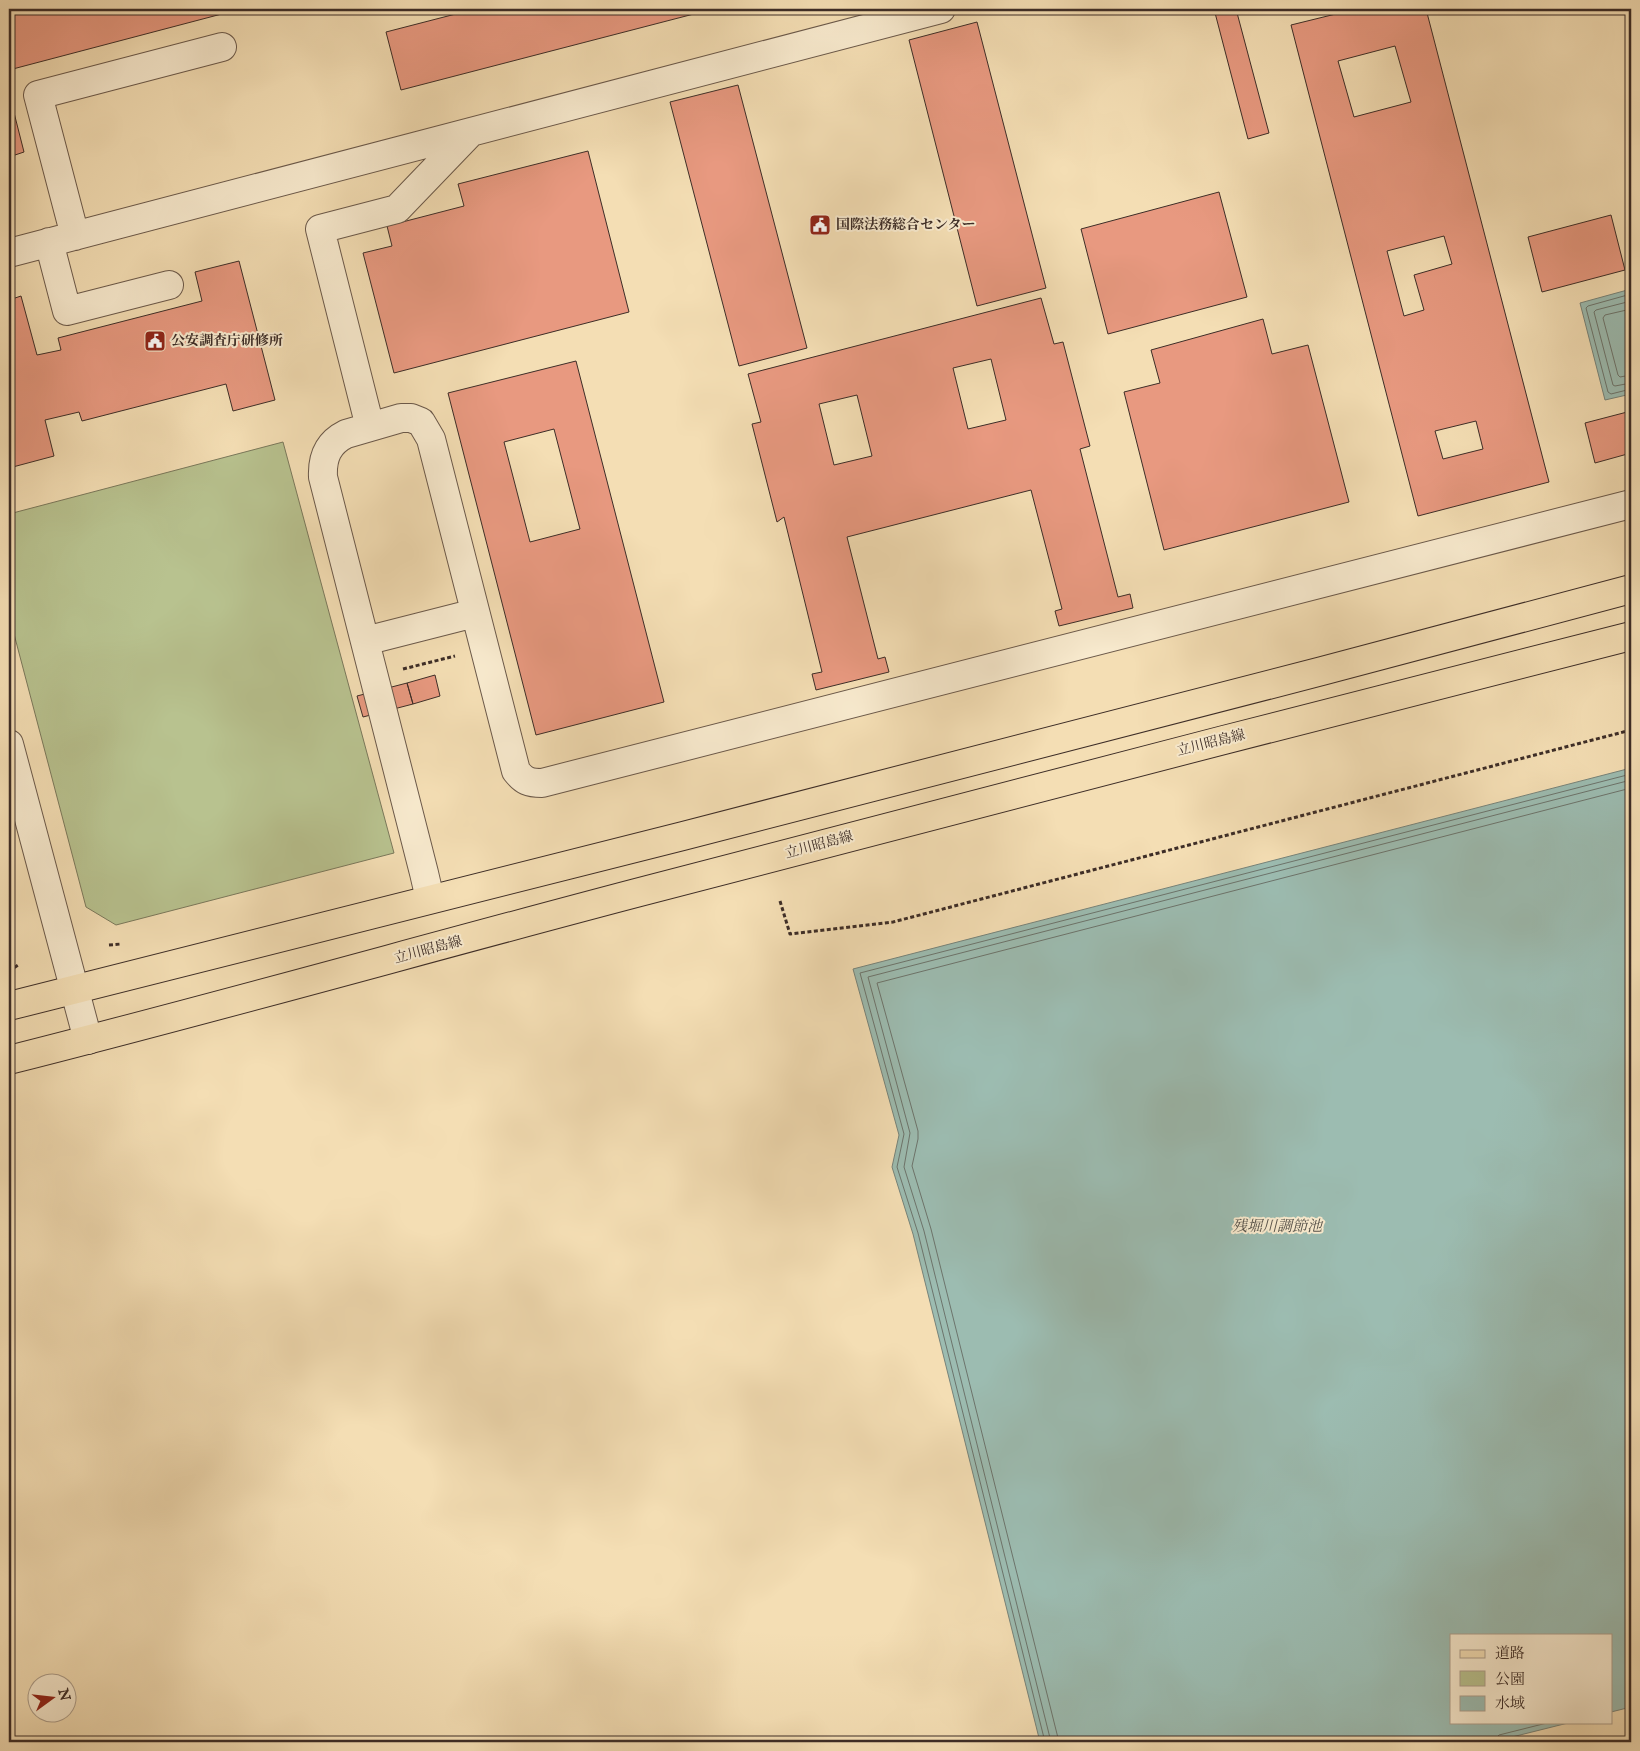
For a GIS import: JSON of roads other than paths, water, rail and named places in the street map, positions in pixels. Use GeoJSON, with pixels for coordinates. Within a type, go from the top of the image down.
{"type":"FeatureCollection","features":[{"type":"Feature","properties":{"kind":"main road"},"geometry":{"type":"LineString","coordinates":[[9,1006],[898,781],[1631,589]]}},
{"type":"Feature","properties":{"kind":"main road","name":"立川昭島線"},"geometry":{"type":"LineString","coordinates":[[9,1060],[918,819],[1631,636]]}},
{"type":"Feature","properties":{"kind":"street"},"geometry":{"type":"LineString","coordinates":[[9,253],[941,9]]}},
{"type":"Feature","properties":{"kind":"street"},"geometry":{"type":"LineString","coordinates":[[75,236],[38,94],[222,47]]}},
{"type":"Feature","properties":{"kind":"street"},"geometry":{"type":"LineString","coordinates":[[370,427],[320,229],[397,208],[472,132]]}},
{"type":"Feature","properties":{"kind":"street"},"geometry":{"type":"LineString","coordinates":[[49,242],[67,311],[169,285]]}},
{"type":"Feature","properties":{"kind":"street"},"geometry":{"type":"LineString","coordinates":[[430,899],[322,477],[322,463],[325,453],[338,438],[370,427],[401,418],[411,418],[421,422],[431,439],[516,771],[523,780],[532,783],[1631,504]]}},
{"type":"Feature","properties":{"kind":"street"},"geometry":{"type":"LineString","coordinates":[[365,641],[475,613]]}},
{"type":"Feature","properties":{"kind":"street"},"geometry":{"type":"LineString","coordinates":[[9,744],[88,1040]]}},
{"type":"Feature","properties":{"kind":"water"},"geometry":{"type":"Polygon","coordinates":[[[1631,289],[1631,394],[1605,400],[1580,303],[1631,289]]]}},
{"type":"Feature","properties":{"kind":"water","name":"残堀川調節池"},"geometry":{"type":"Polygon","coordinates":[[[1631,768],[1631,1707],[1612,1712],[1612,1634],[1450,1634],[1450,1724],[1564,1724],[1492,1742],[1040,1742],[913,1234],[892,1167],[899,1135],[853,969],[1631,768]]]}},
{"type":"Feature","properties":{"kind":"place","name":"国際法務総合センター"},"geometry":{"type":"Point","coordinates":[820,225]}},
{"type":"Feature","properties":{"kind":"place","name":"公安調査庁研修所"},"geometry":{"type":"Point","coordinates":[155,341]}}]}
